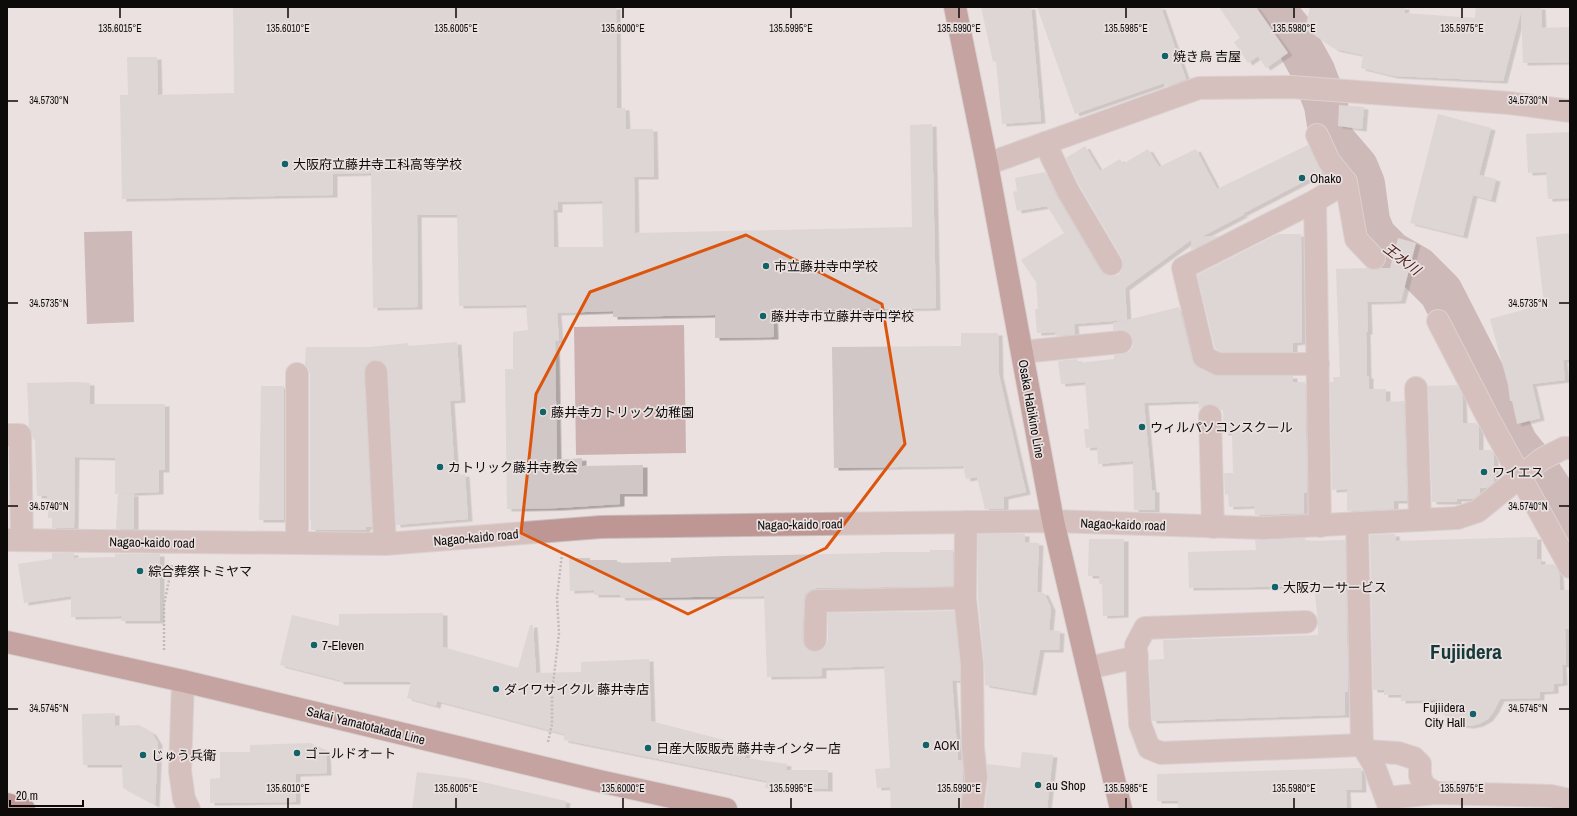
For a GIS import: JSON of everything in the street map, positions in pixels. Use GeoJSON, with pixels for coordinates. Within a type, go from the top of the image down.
{"type":"FeatureCollection","features":[{"type":"Feature","properties":{"kind":"highway"},"geometry":{"type":"LineString","coordinates":[[7,804],[24,809]]}},
{"type":"Feature","properties":{"kind":"main road","name":"Osaka Habikino Line"},"geometry":{"type":"LineString","coordinates":[[955,7],[987,164],[1053,522],[1121,809]]}},
{"type":"Feature","properties":{"kind":"main road","name":"Sakai Yamatotakada Line"},"geometry":{"type":"LineString","coordinates":[[7,642],[183,681],[599,782],[726,809]]}},
{"type":"Feature","properties":{"kind":"street"},"geometry":{"type":"LineString","coordinates":[[987,164],[1199,88],[1302,88],[1338,90],[1508,103],[1570,111]]}},
{"type":"Feature","properties":{"kind":"street"},"geometry":{"type":"LineString","coordinates":[[1317,135],[1329,161],[1346,182],[1356,239],[1374,258]]}},
{"type":"Feature","properties":{"kind":"street"},"geometry":{"type":"LineString","coordinates":[[1045,143],[1068,191],[1111,264]]}},
{"type":"Feature","properties":{"kind":"street"},"geometry":{"type":"LineString","coordinates":[[1318,364],[1218,364],[1204,357],[1183,268],[1315,201],[1346,182]]}},
{"type":"Feature","properties":{"kind":"street"},"geometry":{"type":"LineString","coordinates":[[1315,201],[1320,526]]}},
{"type":"Feature","properties":{"kind":"street"},"geometry":{"type":"LineString","coordinates":[[1438,321],[1488,418],[1529,469],[1570,567]]}},
{"type":"Feature","properties":{"kind":"street"},"geometry":{"type":"LineString","coordinates":[[1022,352],[1121,342]]}},
{"type":"Feature","properties":{"kind":"street"},"geometry":{"type":"LineString","coordinates":[[376,372],[385,544]]}},
{"type":"Feature","properties":{"kind":"street"},"geometry":{"type":"LineString","coordinates":[[296,543],[297,374]]}},
{"type":"Feature","properties":{"kind":"street"},"geometry":{"type":"LineString","coordinates":[[1416,388],[1420,520]]}},
{"type":"Feature","properties":{"kind":"street"},"geometry":{"type":"LineString","coordinates":[[1210,416],[1213,527]]}},
{"type":"Feature","properties":{"kind":"street"},"geometry":{"type":"LineString","coordinates":[[7,435],[20,435],[15,540]]}},
{"type":"Feature","properties":{"kind":"street","name":"Nagao-kaido road"},"geometry":{"type":"LineString","coordinates":[[15,540],[385,544],[602,527],[1053,522],[1264,528],[1357,524],[1457,518],[1478,511],[1529,469],[1564,448],[1570,448]]}},
{"type":"Feature","properties":{"kind":"street"},"geometry":{"type":"LineString","coordinates":[[966,522],[965,598],[972,664],[976,777],[972,809]]}},
{"type":"Feature","properties":{"kind":"street"},"geometry":{"type":"LineString","coordinates":[[1357,524],[1364,748],[1373,763],[1388,804],[1436,793],[1551,796],[1570,800]]}},
{"type":"Feature","properties":{"kind":"street"},"geometry":{"type":"LineString","coordinates":[[816,640],[816,601],[965,598]]}},
{"type":"Feature","properties":{"kind":"street"},"geometry":{"type":"LineString","coordinates":[[1306,622],[1144,628],[1136,645],[1140,724],[1149,748],[1161,753],[1364,748],[1398,753],[1414,758],[1420,764],[1420,776],[1424,786],[1436,793]]}},
{"type":"Feature","properties":{"kind":"street"},"geometry":{"type":"LineString","coordinates":[[1088,668],[1137,657]]}},
{"type":"Feature","properties":{"kind":"street"},"geometry":{"type":"LineString","coordinates":[[183,681],[180,771],[184,799],[189,809]]}},
{"type":"Feature","properties":{"kind":"path"},"geometry":{"type":"LineString","coordinates":[[548,742],[552,724],[552,693],[559,633],[557,598],[565,530]]}},
{"type":"Feature","properties":{"kind":"path"},"geometry":{"type":"LineString","coordinates":[[164,650],[164,605],[176,542]]}},
{"type":"Feature","properties":{"kind":"highlighted area"},"geometry":{"type":"Polygon","coordinates":[[[746,235],[882,304],[905,444],[826,548],[688,614],[521,533],[536,394],[590,292],[746,235]]]}},
{"type":"Feature","properties":{"kind":"shaded area"},"geometry":{"type":"Polygon","coordinates":[[[132,231],[134,322],[87,324],[84,232],[132,231]]]}},
{"type":"Feature","properties":{"kind":"shaded area"},"geometry":{"type":"Polygon","coordinates":[[[684,325],[686,453],[576,455],[574,327],[684,325]]]}},
{"type":"Feature","properties":{"kind":"building"},"geometry":{"type":"Polygon","coordinates":[[[233,7],[616,7],[617,108],[625,108],[626,129],[653,129],[654,177],[634,177],[635,233],[912,227],[910,125],[932,124],[936,308],[773,311],[774,337],[715,338],[715,315],[613,317],[613,311],[557,313],[559,341],[555,341],[557,460],[582,458],[582,466],[643,465],[643,494],[620,494],[620,504],[558,508],[507,509],[505,369],[513,369],[513,332],[528,330],[526,305],[459,306],[457,215],[417,215],[418,307],[373,308],[371,173],[333,174],[333,195],[122,199],[120,95],[128,95],[127,57],[157,57],[158,95],[234,93],[233,7]],[[602,201],[558,202],[558,210],[553,210],[554,247],[603,247],[602,201]]]}},
{"type":"Feature","properties":{"kind":"building"},"geometry":{"type":"Polygon","coordinates":[[[981,7],[1031,7],[1041,121],[1002,124],[996,61],[993,62],[981,7]]]}},
{"type":"Feature","properties":{"kind":"building"},"geometry":{"type":"Polygon","coordinates":[[[1037,7],[1161,7],[1186,79],[1165,87],[1164,83],[1075,114],[1037,7]]]}},
{"type":"Feature","properties":{"kind":"building"},"geometry":{"type":"Polygon","coordinates":[[[1219,7],[1256,7],[1288,53],[1266,68],[1258,56],[1248,63],[1234,42],[1240,38],[1219,7]]]}},
{"type":"Feature","properties":{"kind":"building"},"geometry":{"type":"Polygon","coordinates":[[[1310,7],[1405,7],[1404,13],[1475,18],[1476,7],[1541,7],[1542,28],[1570,27],[1570,62],[1523,63],[1521,12],[1503,81],[1394,76],[1361,68],[1363,55],[1335,49],[1305,29],[1310,7]]]}},
{"type":"Feature","properties":{"kind":"building"},"geometry":{"type":"Polygon","coordinates":[[[1339,105],[1364,107],[1362,129],[1338,126],[1339,105]]]}},
{"type":"Feature","properties":{"kind":"building"},"geometry":{"type":"Polygon","coordinates":[[[1438,114],[1491,128],[1479,175],[1496,179],[1491,200],[1473,195],[1463,236],[1410,223],[1438,114]]]}},
{"type":"Feature","properties":{"kind":"building"},"geometry":{"type":"Polygon","coordinates":[[[1570,132],[1570,198],[1548,199],[1546,172],[1528,173],[1526,134],[1570,132]]]}},
{"type":"Feature","properties":{"kind":"building"},"geometry":{"type":"Polygon","coordinates":[[[1308,145],[1322,172],[1201,237],[1219,236],[1191,250],[1191,240],[1125,288],[1127,320],[1179,307],[1192,360],[1198,368],[1218,376],[1293,376],[1293,382],[1305,382],[1307,493],[1304,493],[1304,513],[1255,515],[1254,506],[1229,507],[1228,494],[1225,495],[1224,473],[1233,473],[1232,432],[1224,433],[1223,409],[1210,404],[1204,405],[1199,409],[1198,401],[1144,403],[1152,490],[1155,490],[1155,510],[1134,510],[1133,461],[1098,464],[1097,447],[1086,448],[1084,429],[1089,429],[1085,382],[1061,384],[1058,361],[1077,359],[1078,363],[1114,359],[1114,355],[1129,352],[1133,347],[1131,335],[1126,331],[1113,330],[1113,323],[1126,320],[1074,324],[1075,334],[1056,336],[1055,332],[1037,333],[1035,309],[1038,309],[1036,282],[1021,260],[1064,233],[1047,206],[1017,211],[1013,192],[1017,191],[1015,178],[1045,172],[1057,197],[1100,270],[1105,275],[1112,276],[1118,275],[1122,270],[1122,258],[1079,185],[1066,158],[1085,146],[1100,171],[1120,159],[1123,164],[1148,149],[1159,167],[1196,149],[1217,189],[1308,145]]]}},
{"type":"Feature","properties":{"kind":"building"},"geometry":{"type":"Polygon","coordinates":[[[1570,233],[1570,359],[1563,360],[1565,380],[1532,384],[1540,418],[1517,424],[1490,319],[1544,304],[1536,237],[1570,233]]]}},
{"type":"Feature","properties":{"kind":"building"},"geometry":{"type":"Polygon","coordinates":[[[1278,234],[1301,234],[1302,342],[1293,343],[1293,352],[1221,352],[1215,348],[1197,275],[1278,234]]]}},
{"type":"Feature","properties":{"kind":"building"},"geometry":{"type":"Polygon","coordinates":[[[1398,238],[1416,243],[1401,301],[1367,302],[1367,376],[1369,376],[1369,389],[1386,389],[1386,402],[1404,401],[1407,501],[1394,501],[1394,509],[1347,511],[1347,489],[1332,490],[1330,382],[1334,382],[1333,377],[1340,377],[1336,269],[1368,268],[1377,270],[1381,268],[1390,268],[1398,238]]]}},
{"type":"Feature","properties":{"kind":"building"},"geometry":{"type":"Polygon","coordinates":[[[961,333],[998,333],[999,375],[1026,492],[1004,497],[1004,509],[985,509],[977,477],[966,479],[963,466],[834,468],[832,347],[961,346],[961,333]]]}},
{"type":"Feature","properties":{"kind":"building"},"geometry":{"type":"Polygon","coordinates":[[[457,342],[461,400],[450,401],[455,475],[465,474],[468,519],[396,525],[388,371],[387,366],[382,361],[375,360],[369,362],[365,366],[364,373],[372,527],[366,527],[366,530],[311,530],[310,374],[305,365],[306,347],[370,347],[408,343],[408,346],[457,342]]]}},
{"type":"Feature","properties":{"kind":"building"},"geometry":{"type":"Polygon","coordinates":[[[27,383],[90,383],[90,404],[165,404],[165,470],[159,470],[159,492],[115,494],[115,458],[75,457],[74,528],[52,528],[52,518],[48,518],[47,496],[37,496],[35,439],[33,440],[29,427],[27,383]]]}},
{"type":"Feature","properties":{"kind":"building"},"geometry":{"type":"Polygon","coordinates":[[[1457,385],[1462,394],[1463,423],[1476,423],[1479,427],[1479,450],[1491,450],[1494,454],[1494,482],[1486,488],[1480,488],[1480,493],[1473,499],[1457,499],[1457,502],[1432,502],[1428,386],[1457,385]]]}},
{"type":"Feature","properties":{"kind":"building"},"geometry":{"type":"Polygon","coordinates":[[[261,386],[284,386],[284,520],[259,520],[261,386]]]}},
{"type":"Feature","properties":{"kind":"building"},"geometry":{"type":"Polygon","coordinates":[[[118,494],[134,494],[134,529],[116,529],[118,494]]]}},
{"type":"Feature","properties":{"kind":"building"},"geometry":{"type":"Polygon","coordinates":[[[978,534],[1025,534],[1025,542],[1039,543],[1037,592],[1044,593],[1051,608],[1049,630],[1060,631],[1059,650],[1040,650],[1032,693],[985,685],[978,597],[978,534]]]}},
{"type":"Feature","properties":{"kind":"building"},"geometry":{"type":"Polygon","coordinates":[[[1395,534],[1396,541],[1537,537],[1537,559],[1541,559],[1541,565],[1554,564],[1559,573],[1560,590],[1569,590],[1570,629],[1565,629],[1566,665],[1562,665],[1563,683],[1554,684],[1554,691],[1540,692],[1540,698],[1500,699],[1488,719],[1479,724],[1470,726],[1459,725],[1449,720],[1441,712],[1436,700],[1401,701],[1401,695],[1384,695],[1384,690],[1373,690],[1370,535],[1395,534]]]}},
{"type":"Feature","properties":{"kind":"building"},"geometry":{"type":"Polygon","coordinates":[[[1305,538],[1305,541],[1345,540],[1348,691],[1345,692],[1345,715],[1152,721],[1149,660],[1164,659],[1163,640],[1318,635],[1314,586],[1189,588],[1188,552],[1256,550],[1255,540],[1305,538]]]}},
{"type":"Feature","properties":{"kind":"building"},"geometry":{"type":"Polygon","coordinates":[[[1089,539],[1124,539],[1124,615],[1103,616],[1102,584],[1099,584],[1099,576],[1088,576],[1089,539]]]}},
{"type":"Feature","properties":{"kind":"building"},"geometry":{"type":"Polygon","coordinates":[[[930,550],[953,550],[953,586],[816,588],[810,590],[805,594],[802,640],[804,646],[809,651],[821,651],[825,647],[828,640],[828,613],[954,611],[960,665],[960,681],[952,680],[958,760],[962,761],[963,777],[960,809],[891,809],[890,787],[877,788],[875,769],[890,768],[884,666],[822,668],[822,676],[767,677],[764,596],[621,598],[620,595],[594,595],[594,590],[570,591],[569,558],[617,560],[617,563],[671,562],[671,558],[930,552],[930,550]]]}},
{"type":"Feature","properties":{"kind":"building"},"geometry":{"type":"Polygon","coordinates":[[[52,553],[74,553],[74,558],[115,557],[115,554],[160,554],[160,621],[121,621],[121,616],[71,617],[71,596],[24,603],[18,564],[52,559],[52,553]]]}},
{"type":"Feature","properties":{"kind":"building"},"geometry":{"type":"Polygon","coordinates":[[[443,613],[443,647],[518,668],[530,625],[533,625],[536,673],[581,672],[581,662],[649,659],[651,721],[747,746],[745,758],[787,764],[786,770],[828,770],[828,789],[765,788],[767,781],[564,740],[564,734],[437,701],[436,706],[407,698],[411,682],[339,682],[339,680],[280,665],[292,615],[339,626],[339,614],[443,613]]]}},
{"type":"Feature","properties":{"kind":"building"},"geometry":{"type":"Polygon","coordinates":[[[115,713],[115,726],[139,725],[152,733],[158,743],[155,805],[123,788],[122,765],[83,765],[82,714],[115,713]]]}},
{"type":"Feature","properties":{"kind":"building"},"geometry":{"type":"Polygon","coordinates":[[[310,743],[326,750],[327,773],[296,774],[296,802],[210,803],[210,779],[220,778],[220,752],[250,752],[250,745],[310,743]]]}},
{"type":"Feature","properties":{"kind":"building"},"geometry":{"type":"Polygon","coordinates":[[[1022,752],[1053,755],[1047,809],[985,809],[988,779],[987,764],[1020,768],[1022,752]]]}},
{"type":"Feature","properties":{"kind":"building"},"geometry":{"type":"Polygon","coordinates":[[[1361,768],[1362,790],[1346,790],[1347,809],[1178,809],[1178,801],[1157,801],[1157,774],[1361,768]]]}},
{"type":"Feature","properties":{"kind":"building"},"geometry":{"type":"Polygon","coordinates":[[[417,772],[465,778],[566,801],[565,809],[412,809],[417,772]]]}},
{"type":"Feature","properties":{"kind":"waterway","name":"王水川"},"geometry":{"type":"LineString","coordinates":[[1271,7],[1291,31],[1313,71],[1326,105],[1331,138],[1356,167],[1363,184],[1368,221],[1374,236],[1391,253],[1417,268],[1441,292],[1489,386],[1516,444],[1540,474],[1565,512],[1570,524]]}},
{"type":"Feature","properties":{"kind":"place","name":"焼き鳥 吉屋"},"geometry":{"type":"Point","coordinates":[1165,56]}},
{"type":"Feature","properties":{"kind":"place","name":"大阪府立藤井寺工科高等学校"},"geometry":{"type":"Point","coordinates":[285,164]}},
{"type":"Feature","properties":{"kind":"place","name":"Ohako"},"geometry":{"type":"Point","coordinates":[1302,178]}},
{"type":"Feature","properties":{"kind":"place","name":"市立藤井寺中学校"},"geometry":{"type":"Point","coordinates":[766,266]}},
{"type":"Feature","properties":{"kind":"place","name":"藤井寺市立藤井寺中学校"},"geometry":{"type":"Point","coordinates":[763,316]}},
{"type":"Feature","properties":{"kind":"place","name":"藤井寺カトリック幼稚園"},"geometry":{"type":"Point","coordinates":[543,412]}},
{"type":"Feature","properties":{"kind":"place","name":"ウィルパソコンスクール"},"geometry":{"type":"Point","coordinates":[1142,427]}},
{"type":"Feature","properties":{"kind":"place","name":"カトリック藤井寺教会"},"geometry":{"type":"Point","coordinates":[440,467]}},
{"type":"Feature","properties":{"kind":"place","name":"ワイエス"},"geometry":{"type":"Point","coordinates":[1484,472]}},
{"type":"Feature","properties":{"kind":"place","name":"綜合葬祭トミヤマ"},"geometry":{"type":"Point","coordinates":[140,571]}},
{"type":"Feature","properties":{"kind":"place","name":"大阪カーサービス"},"geometry":{"type":"Point","coordinates":[1275,587]}},
{"type":"Feature","properties":{"kind":"place","name":"7-Eleven"},"geometry":{"type":"Point","coordinates":[314,645]}},
{"type":"Feature","properties":{"kind":"place","name":"ダイワサイクル 藤井寺店"},"geometry":{"type":"Point","coordinates":[496,689]}},
{"type":"Feature","properties":{"kind":"place","name":"Fujiidera City Hall"},"geometry":{"type":"Point","coordinates":[1473,714]}},
{"type":"Feature","properties":{"kind":"place","name":"AOKI"},"geometry":{"type":"Point","coordinates":[926,745]}},
{"type":"Feature","properties":{"kind":"place","name":"日産大阪販売 藤井寺インター店"},"geometry":{"type":"Point","coordinates":[648,748]}},
{"type":"Feature","properties":{"kind":"place","name":"ゴールドオート"},"geometry":{"type":"Point","coordinates":[297,753]}},
{"type":"Feature","properties":{"kind":"place","name":"じゅう兵衛"},"geometry":{"type":"Point","coordinates":[143,755]}},
{"type":"Feature","properties":{"kind":"place","name":"au Shop"},"geometry":{"type":"Point","coordinates":[1038,785]}},
{"type":"Feature","properties":{"kind":"district","name":"Fujiidera"},"geometry":{"type":"Point","coordinates":[1466,652]}}]}
